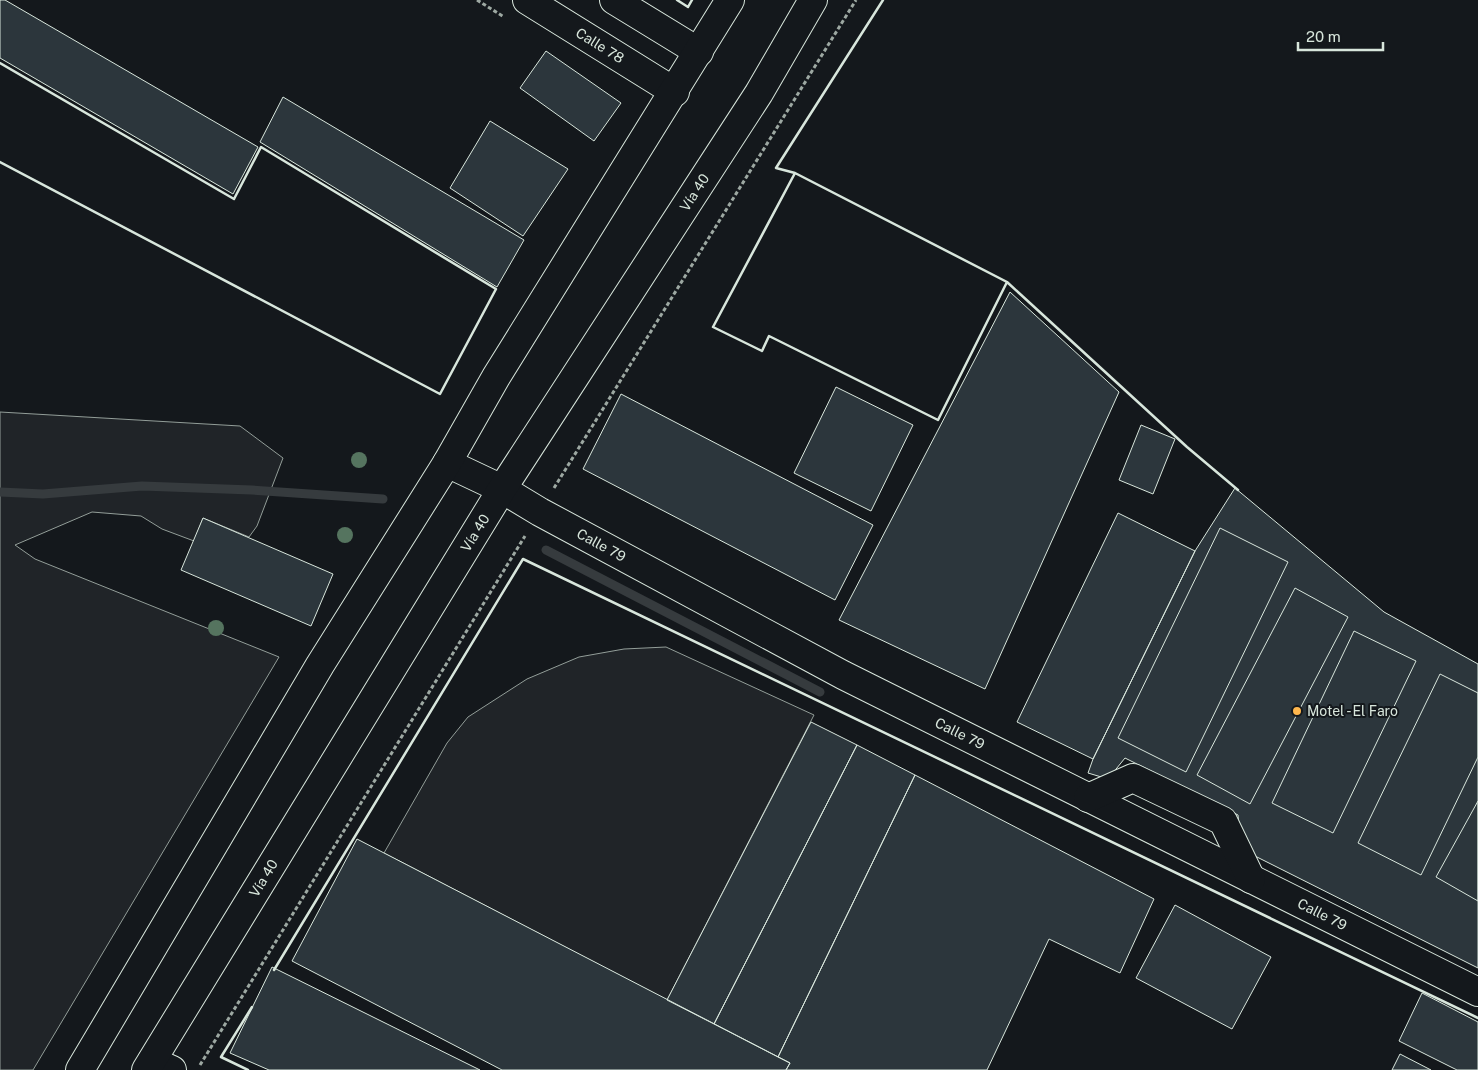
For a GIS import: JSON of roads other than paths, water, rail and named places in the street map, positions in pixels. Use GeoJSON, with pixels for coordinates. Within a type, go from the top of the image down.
{"type":"FeatureCollection","features":[{"type":"Feature","properties":{"kind":"main road","name":"Calle 78"},"geometry":{"type":"LineString","coordinates":[[527,0],[675,92]]}},
{"type":"Feature","properties":{"kind":"main road"},"geometry":{"type":"LineString","coordinates":[[614,0],[699,52]]}},
{"type":"Feature","properties":{"kind":"main road"},"geometry":{"type":"LineString","coordinates":[[80,1070],[320,665],[447,463],[496,377],[675,92],[730,0]]}},
{"type":"Feature","properties":{"kind":"main road","name":"Vía 40"},"geometry":{"type":"LineString","coordinates":[[157,1067],[502,489],[759,93],[813,0]]}},
{"type":"Feature","properties":{"kind":"main road","name":"Calle 79"},"geometry":{"type":"LineString","coordinates":[[447,463],[502,489],[540,512],[843,675],[1478,992]]}},
{"type":"Feature","properties":{"kind":"main road"},"geometry":{"type":"LineString","coordinates":[[1088,798],[1137,770],[1226,813],[1251,879]]}},
{"type":"Feature","properties":{"kind":"waterway"},"geometry":{"type":"LineString","coordinates":[[0,492],[43,494],[142,486],[252,490],[383,499]]}},
{"type":"Feature","properties":{"kind":"waterway"},"geometry":{"type":"LineString","coordinates":[[546,550],[820,692]]}},
{"type":"Feature","properties":{"kind":"place","name":"Motel - El Faro"},"geometry":{"type":"Point","coordinates":[1297,711]}}]}
